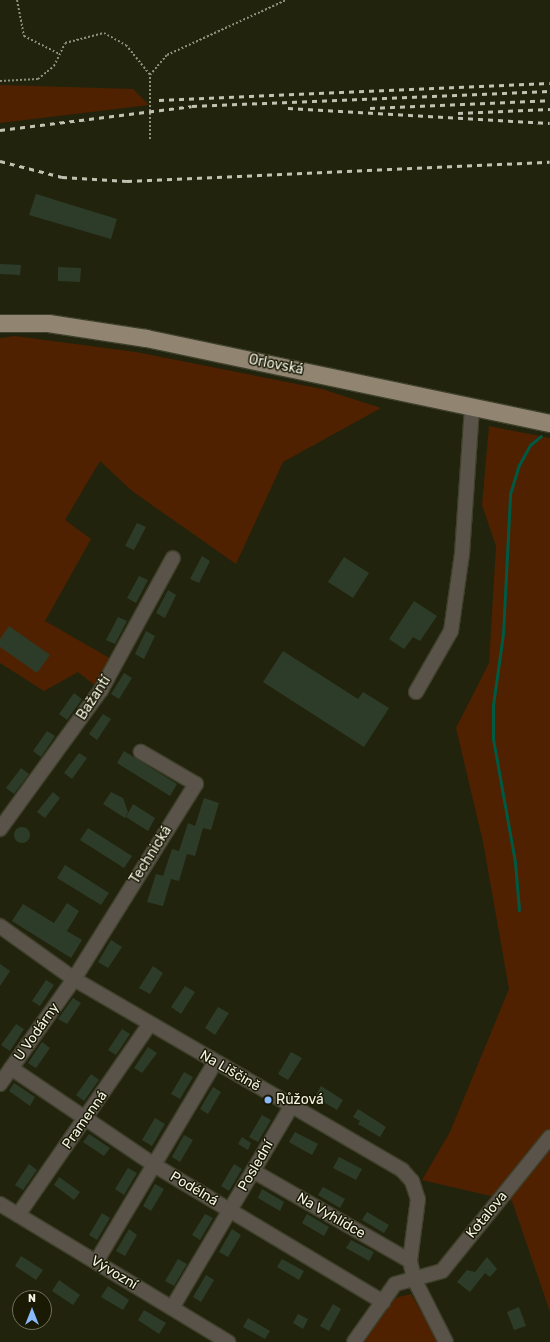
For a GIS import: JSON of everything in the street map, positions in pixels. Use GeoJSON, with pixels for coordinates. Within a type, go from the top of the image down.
{"type":"FeatureCollection","features":[{"type":"Feature","properties":{"kind":"main road","name":"Orlovská"},"geometry":{"type":"LineString","coordinates":[[0,323],[48,323],[96,329],[550,423]]}},
{"type":"Feature","properties":{"kind":"street"},"geometry":{"type":"LineString","coordinates":[[416,692],[451,632],[462,554],[472,407]]}},
{"type":"Feature","properties":{"kind":"street","name":"Bažantí"},"geometry":{"type":"LineString","coordinates":[[0,829],[101,690],[173,558]]}},
{"type":"Feature","properties":{"kind":"street","name":"Technická"},"geometry":{"type":"LineString","coordinates":[[74,979],[196,784],[141,752]]}},
{"type":"Feature","properties":{"kind":"street","name":"Na Liščině"},"geometry":{"type":"LineString","coordinates":[[0,926],[74,979],[290,1106],[399,1167],[409,1177],[418,1204],[410,1261]]}},
{"type":"Feature","properties":{"kind":"street","name":"U Vodárny"},"geometry":{"type":"LineString","coordinates":[[0,1084],[74,979]]}},
{"type":"Feature","properties":{"kind":"street","name":"Pramenná"},"geometry":{"type":"LineString","coordinates":[[18,1215],[86,1119],[150,1024]]}},
{"type":"Feature","properties":{"kind":"street"},"geometry":{"type":"LineString","coordinates":[[96,1262],[215,1062]]}},
{"type":"Feature","properties":{"kind":"street","name":"Podélná"},"geometry":{"type":"LineString","coordinates":[[11,1068],[154,1165],[383,1302]]}},
{"type":"Feature","properties":{"kind":"street","name":"Poslední"},"geometry":{"type":"LineString","coordinates":[[172,1308],[290,1106]]}},
{"type":"Feature","properties":{"kind":"street","name":"Kotalova"},"geometry":{"type":"LineString","coordinates":[[414,1279],[442,1271],[550,1137]]}},
{"type":"Feature","properties":{"kind":"street","name":"Na Vyhlídce"},"geometry":{"type":"LineString","coordinates":[[253,1171],[410,1261]]}},
{"type":"Feature","properties":{"kind":"street","name":"Vývozní"},"geometry":{"type":"LineString","coordinates":[[0,1204],[228,1342]]}},
{"type":"Feature","properties":{"kind":"street"},"geometry":{"type":"LineString","coordinates":[[410,1261],[414,1279],[446,1342]]}},
{"type":"Feature","properties":{"kind":"street"},"geometry":{"type":"LineString","coordinates":[[354,1342],[395,1284],[414,1279]]}},
{"type":"Feature","properties":{"kind":"path"},"geometry":{"type":"LineString","coordinates":[[16,0],[24,36],[59,54]]}},
{"type":"Feature","properties":{"kind":"path"},"geometry":{"type":"LineString","coordinates":[[150,75],[167,55],[286,0]]}},
{"type":"Feature","properties":{"kind":"path"},"geometry":{"type":"LineString","coordinates":[[0,81],[38,79],[54,66],[65,44],[104,33],[126,45],[150,75],[150,139]]}},
{"type":"Feature","properties":{"kind":"shaded area"},"geometry":{"type":"Polygon","coordinates":[[[0,85],[133,89],[149,105],[0,123],[0,85]]]}},
{"type":"Feature","properties":{"kind":"shaded area"},"geometry":{"type":"Polygon","coordinates":[[[15,336],[136,352],[322,389],[381,408],[283,462],[236,564],[132,491],[100,461],[65,520],[91,539],[45,621],[113,660],[97,687],[78,672],[44,691],[0,663],[0,338],[15,336]]]}},
{"type":"Feature","properties":{"kind":"shaded area"},"geometry":{"type":"Polygon","coordinates":[[[489,426],[550,438],[550,1312],[512,1201],[422,1180],[450,1132],[509,989],[483,842],[456,728],[489,663],[496,546],[482,505],[489,426]]]}},
{"type":"Feature","properties":{"kind":"shaded area"},"geometry":{"type":"Polygon","coordinates":[[[411,1294],[439,1342],[364,1342],[395,1298],[411,1294]]]}},
{"type":"Feature","properties":{"kind":"building"},"geometry":{"type":"Polygon","coordinates":[[[36,194],[117,219],[111,239],[29,215],[36,194]]]}},
{"type":"Feature","properties":{"kind":"building"},"geometry":{"type":"Polygon","coordinates":[[[0,264],[21,265],[20,275],[0,274],[0,264]]]}},
{"type":"Feature","properties":{"kind":"building"},"geometry":{"type":"Polygon","coordinates":[[[58,267],[81,268],[80,282],[58,281],[58,267]]]}},
{"type":"Feature","properties":{"kind":"building"},"geometry":{"type":"Polygon","coordinates":[[[137,523],[146,527],[134,550],[125,546],[137,523]]]}},
{"type":"Feature","properties":{"kind":"building"},"geometry":{"type":"Polygon","coordinates":[[[202,556],[210,561],[199,583],[190,579],[202,556]]]}},
{"type":"Feature","properties":{"kind":"building"},"geometry":{"type":"Polygon","coordinates":[[[344,557],[369,573],[353,598],[328,582],[344,557]]]}},
{"type":"Feature","properties":{"kind":"building"},"geometry":{"type":"Polygon","coordinates":[[[139,576],[148,580],[136,603],[127,598],[139,576]]]}},
{"type":"Feature","properties":{"kind":"building"},"geometry":{"type":"Polygon","coordinates":[[[168,590],[176,595],[165,618],[156,613],[168,590]]]}},
{"type":"Feature","properties":{"kind":"building"},"geometry":{"type":"Polygon","coordinates":[[[414,601],[437,616],[420,641],[413,637],[404,649],[389,639],[414,601]]]}},
{"type":"Feature","properties":{"kind":"building"},"geometry":{"type":"Polygon","coordinates":[[[118,617],[127,621],[115,644],[106,640],[118,617]]]}},
{"type":"Feature","properties":{"kind":"building"},"geometry":{"type":"Polygon","coordinates":[[[9,626],[50,655],[37,673],[0,647],[0,639],[9,626]]]}},
{"type":"Feature","properties":{"kind":"building"},"geometry":{"type":"Polygon","coordinates":[[[146,631],[155,636],[144,659],[135,654],[146,631]]]}},
{"type":"Feature","properties":{"kind":"building"},"geometry":{"type":"Polygon","coordinates":[[[283,651],[358,699],[363,692],[389,708],[364,747],[263,682],[283,651]]]}},
{"type":"Feature","properties":{"kind":"building"},"geometry":{"type":"Polygon","coordinates":[[[124,673],[132,678],[119,699],[111,694],[124,673]]]}},
{"type":"Feature","properties":{"kind":"building"},"geometry":{"type":"Polygon","coordinates":[[[74,693],[82,699],[67,720],[59,714],[74,693]]]}},
{"type":"Feature","properties":{"kind":"building"},"geometry":{"type":"Polygon","coordinates":[[[103,714],[111,719],[97,740],[89,734],[103,714]]]}},
{"type":"Feature","properties":{"kind":"building"},"geometry":{"type":"Polygon","coordinates":[[[47,731],[55,736],[41,757],[33,751],[47,731]]]}},
{"type":"Feature","properties":{"kind":"building"},"geometry":{"type":"Polygon","coordinates":[[[124,751],[177,784],[170,796],[117,763],[124,751]]]}},
{"type":"Feature","properties":{"kind":"building"},"geometry":{"type":"Polygon","coordinates":[[[79,753],[87,758],[72,779],[64,773],[79,753]]]}},
{"type":"Feature","properties":{"kind":"building"},"geometry":{"type":"Polygon","coordinates":[[[21,768],[29,774],[14,794],[6,788],[21,768]]]}},
{"type":"Feature","properties":{"kind":"building"},"geometry":{"type":"Polygon","coordinates":[[[53,792],[60,798],[45,818],[37,812],[53,792]]]}},
{"type":"Feature","properties":{"kind":"building"},"geometry":{"type":"Polygon","coordinates":[[[111,792],[123,798],[128,812],[125,818],[103,804],[111,792]]]}},
{"type":"Feature","properties":{"kind":"building"},"geometry":{"type":"Polygon","coordinates":[[[204,798],[219,803],[211,830],[203,828],[195,856],[187,854],[179,881],[171,879],[163,906],[147,902],[156,874],[163,876],[172,849],[179,851],[188,823],[195,826],[204,798]]]}},
{"type":"Feature","properties":{"kind":"building"},"geometry":{"type":"Polygon","coordinates":[[[133,804],[155,818],[148,831],[126,817],[133,804]]]}},
{"type":"Feature","properties":{"kind":"building"},"geometry":{"type":"Polygon","coordinates":[[[22,827],[28,829],[30,835],[28,841],[22,843],[16,841],[14,835],[16,829],[22,827]]]}},
{"type":"Feature","properties":{"kind":"building"},"geometry":{"type":"Polygon","coordinates":[[[88,828],[132,856],[124,868],[80,840],[88,828]]]}},
{"type":"Feature","properties":{"kind":"building"},"geometry":{"type":"Polygon","coordinates":[[[65,865],[109,893],[101,905],[57,878],[65,865]]]}},
{"type":"Feature","properties":{"kind":"building"},"geometry":{"type":"Polygon","coordinates":[[[67,903],[79,911],[67,931],[82,940],[71,958],[12,921],[23,904],[54,923],[67,903]]]}},
{"type":"Feature","properties":{"kind":"building"},"geometry":{"type":"Polygon","coordinates":[[[111,940],[122,947],[108,968],[98,962],[111,940]]]}},
{"type":"Feature","properties":{"kind":"building"},"geometry":{"type":"Polygon","coordinates":[[[0,964],[10,971],[0,986],[0,964]]]}},
{"type":"Feature","properties":{"kind":"building"},"geometry":{"type":"Polygon","coordinates":[[[153,966],[163,973],[150,994],[139,988],[153,966]]]}},
{"type":"Feature","properties":{"kind":"building"},"geometry":{"type":"Polygon","coordinates":[[[46,980],[54,985],[40,1006],[32,1001],[46,980]]]}},
{"type":"Feature","properties":{"kind":"building"},"geometry":{"type":"Polygon","coordinates":[[[185,986],[195,992],[181,1014],[171,1007],[185,986]]]}},
{"type":"Feature","properties":{"kind":"building"},"geometry":{"type":"Polygon","coordinates":[[[73,998],[81,1003],[67,1024],[58,1019],[73,998]]]}},
{"type":"Feature","properties":{"kind":"building"},"geometry":{"type":"Polygon","coordinates":[[[218,1007],[229,1013],[215,1035],[205,1028],[218,1007]]]}},
{"type":"Feature","properties":{"kind":"building"},"geometry":{"type":"Polygon","coordinates":[[[16,1024],[24,1029],[10,1051],[1,1045],[16,1024]]]}},
{"type":"Feature","properties":{"kind":"building"},"geometry":{"type":"Polygon","coordinates":[[[122,1029],[130,1034],[116,1055],[108,1050],[122,1029]]]}},
{"type":"Feature","properties":{"kind":"building"},"geometry":{"type":"Polygon","coordinates":[[[42,1042],[50,1048],[36,1068],[28,1063],[42,1042]]]}},
{"type":"Feature","properties":{"kind":"building"},"geometry":{"type":"Polygon","coordinates":[[[148,1047],[157,1053],[142,1073],[134,1068],[148,1047]]]}},
{"type":"Feature","properties":{"kind":"building"},"geometry":{"type":"Polygon","coordinates":[[[291,1052],[302,1058],[288,1080],[278,1074],[291,1052]]]}},
{"type":"Feature","properties":{"kind":"building"},"geometry":{"type":"Polygon","coordinates":[[[184,1072],[193,1077],[180,1099],[171,1094],[184,1072]]]}},
{"type":"Feature","properties":{"kind":"building"},"geometry":{"type":"Polygon","coordinates":[[[91,1074],[99,1080],[84,1101],[76,1095],[91,1074]]]}},
{"type":"Feature","properties":{"kind":"building"},"geometry":{"type":"Polygon","coordinates":[[[14,1083],[35,1097],[30,1106],[9,1091],[14,1083]]]}},
{"type":"Feature","properties":{"kind":"building"},"geometry":{"type":"Polygon","coordinates":[[[321,1086],[343,1100],[337,1110],[315,1097],[321,1086]]]}},
{"type":"Feature","properties":{"kind":"building"},"geometry":{"type":"Polygon","coordinates":[[[213,1087],[221,1092],[208,1114],[200,1109],[213,1087]]]}},
{"type":"Feature","properties":{"kind":"building"},"geometry":{"type":"Polygon","coordinates":[[[358,1109],[386,1127],[380,1137],[358,1124],[360,1121],[353,1117],[358,1109]]]}},
{"type":"Feature","properties":{"kind":"building"},"geometry":{"type":"Polygon","coordinates":[[[262,1115],[271,1120],[258,1142],[249,1137],[262,1115]]]}},
{"type":"Feature","properties":{"kind":"building"},"geometry":{"type":"Polygon","coordinates":[[[155,1118],[165,1124],[152,1146],[142,1140],[155,1118]]]}},
{"type":"Feature","properties":{"kind":"building"},"geometry":{"type":"Polygon","coordinates":[[[295,1132],[318,1144],[312,1155],[289,1142],[295,1132]]]}},
{"type":"Feature","properties":{"kind":"building"},"geometry":{"type":"Polygon","coordinates":[[[89,1134],[110,1148],[104,1156],[83,1142],[89,1134]]]}},
{"type":"Feature","properties":{"kind":"building"},"geometry":{"type":"Polygon","coordinates":[[[184,1135],[193,1140],[180,1162],[172,1157],[184,1135]]]}},
{"type":"Feature","properties":{"kind":"building"},"geometry":{"type":"Polygon","coordinates":[[[242,1137],[251,1143],[248,1150],[238,1144],[242,1137]]]}},
{"type":"Feature","properties":{"kind":"building"},"geometry":{"type":"Polygon","coordinates":[[[339,1157],[362,1169],[356,1180],[333,1168],[339,1157]]]}},
{"type":"Feature","properties":{"kind":"building"},"geometry":{"type":"Polygon","coordinates":[[[29,1164],[37,1170],[23,1190],[15,1185],[29,1164]]]}},
{"type":"Feature","properties":{"kind":"building"},"geometry":{"type":"Polygon","coordinates":[[[234,1164],[242,1169],[229,1191],[221,1186],[234,1164]]]}},
{"type":"Feature","properties":{"kind":"building"},"geometry":{"type":"Polygon","coordinates":[[[128,1168],[137,1173],[124,1195],[115,1189],[128,1168]]]}},
{"type":"Feature","properties":{"kind":"building"},"geometry":{"type":"Polygon","coordinates":[[[59,1177],[80,1192],[74,1200],[54,1185],[59,1177]]]}},
{"type":"Feature","properties":{"kind":"building"},"geometry":{"type":"Polygon","coordinates":[[[155,1184],[164,1189],[151,1211],[143,1206],[155,1184]]]}},
{"type":"Feature","properties":{"kind":"building"},"geometry":{"type":"Polygon","coordinates":[[[323,1187],[345,1199],[340,1208],[318,1195],[323,1187]]]}},
{"type":"Feature","properties":{"kind":"building"},"geometry":{"type":"Polygon","coordinates":[[[262,1189],[284,1202],[280,1211],[258,1198],[262,1189]]]}},
{"type":"Feature","properties":{"kind":"building"},"geometry":{"type":"Polygon","coordinates":[[[367,1212],[389,1225],[384,1233],[362,1220],[367,1212]]]}},
{"type":"Feature","properties":{"kind":"building"},"geometry":{"type":"Polygon","coordinates":[[[102,1213],[110,1218],[97,1240],[89,1235],[102,1213]]]}},
{"type":"Feature","properties":{"kind":"building"},"geometry":{"type":"Polygon","coordinates":[[[205,1214],[213,1218],[200,1240],[192,1235],[205,1214]]]}},
{"type":"Feature","properties":{"kind":"building"},"geometry":{"type":"Polygon","coordinates":[[[307,1214],[329,1227],[324,1236],[302,1223],[307,1214]]]}},
{"type":"Feature","properties":{"kind":"building"},"geometry":{"type":"Polygon","coordinates":[[[129,1229],[137,1235],[125,1256],[116,1251],[129,1229]]]}},
{"type":"Feature","properties":{"kind":"building"},"geometry":{"type":"Polygon","coordinates":[[[232,1229],[241,1235],[228,1257],[219,1252],[232,1229]]]}},
{"type":"Feature","properties":{"kind":"building"},"geometry":{"type":"Polygon","coordinates":[[[351,1240],[374,1252],[369,1261],[346,1248],[351,1240]]]}},
{"type":"Feature","properties":{"kind":"building"},"geometry":{"type":"Polygon","coordinates":[[[21,1256],[43,1270],[36,1280],[15,1266],[21,1256]]]}},
{"type":"Feature","properties":{"kind":"building"},"geometry":{"type":"Polygon","coordinates":[[[487,1257],[497,1269],[490,1277],[485,1273],[470,1292],[457,1282],[467,1270],[475,1272],[487,1257]]]}},
{"type":"Feature","properties":{"kind":"building"},"geometry":{"type":"Polygon","coordinates":[[[178,1259],[187,1264],[174,1286],[165,1281],[178,1259]]]}},
{"type":"Feature","properties":{"kind":"building"},"geometry":{"type":"Polygon","coordinates":[[[282,1259],[304,1271],[299,1280],[277,1267],[282,1259]]]}},
{"type":"Feature","properties":{"kind":"building"},"geometry":{"type":"Polygon","coordinates":[[[206,1275],[214,1280],[201,1302],[193,1297],[206,1275]]]}},
{"type":"Feature","properties":{"kind":"building"},"geometry":{"type":"Polygon","coordinates":[[[59,1280],[80,1295],[73,1305],[52,1291],[59,1280]]]}},
{"type":"Feature","properties":{"kind":"building"},"geometry":{"type":"Polygon","coordinates":[[[108,1286],[129,1300],[123,1310],[101,1297],[108,1286]]]}},
{"type":"Feature","properties":{"kind":"building"},"geometry":{"type":"Polygon","coordinates":[[[333,1304],[341,1309],[329,1331],[320,1326],[333,1304]]]}},
{"type":"Feature","properties":{"kind":"building"},"geometry":{"type":"Polygon","coordinates":[[[519,1307],[526,1326],[514,1330],[507,1312],[519,1307]]]}},
{"type":"Feature","properties":{"kind":"building"},"geometry":{"type":"Polygon","coordinates":[[[144,1310],[166,1323],[159,1334],[138,1320],[144,1310]]]}},
{"type":"Feature","properties":{"kind":"building"},"geometry":{"type":"Polygon","coordinates":[[[298,1314],[308,1319],[303,1329],[293,1323],[298,1314]]]}},
{"type":"Feature","properties":{"kind":"building"},"geometry":{"type":"Polygon","coordinates":[[[248,1318],[270,1331],[265,1339],[243,1327],[248,1318]]]}},
{"type":"Feature","properties":{"kind":"waterway"},"geometry":{"type":"LineString","coordinates":[[519,910],[515,862],[493,739],[493,705],[503,634],[510,494],[519,465],[530,445],[541,436]]}},
{"type":"Feature","properties":{"kind":"railway"},"geometry":{"type":"LineString","coordinates":[[159,100],[550,83]]}},
{"type":"Feature","properties":{"kind":"railway"},"geometry":{"type":"LineString","coordinates":[[0,130],[192,106],[550,91]]}},
{"type":"Feature","properties":{"kind":"railway"},"geometry":{"type":"LineString","coordinates":[[370,108],[550,100]]}},
{"type":"Feature","properties":{"kind":"railway"},"geometry":{"type":"LineString","coordinates":[[288,108],[550,123]]}},
{"type":"Feature","properties":{"kind":"railway"},"geometry":{"type":"LineString","coordinates":[[458,113],[550,109]]}},
{"type":"Feature","properties":{"kind":"railway"},"geometry":{"type":"LineString","coordinates":[[0,161],[62,177],[127,181],[550,162]]}},
{"type":"Feature","properties":{"kind":"place","name":"Růžová"},"geometry":{"type":"Point","coordinates":[268,1100]}}]}
